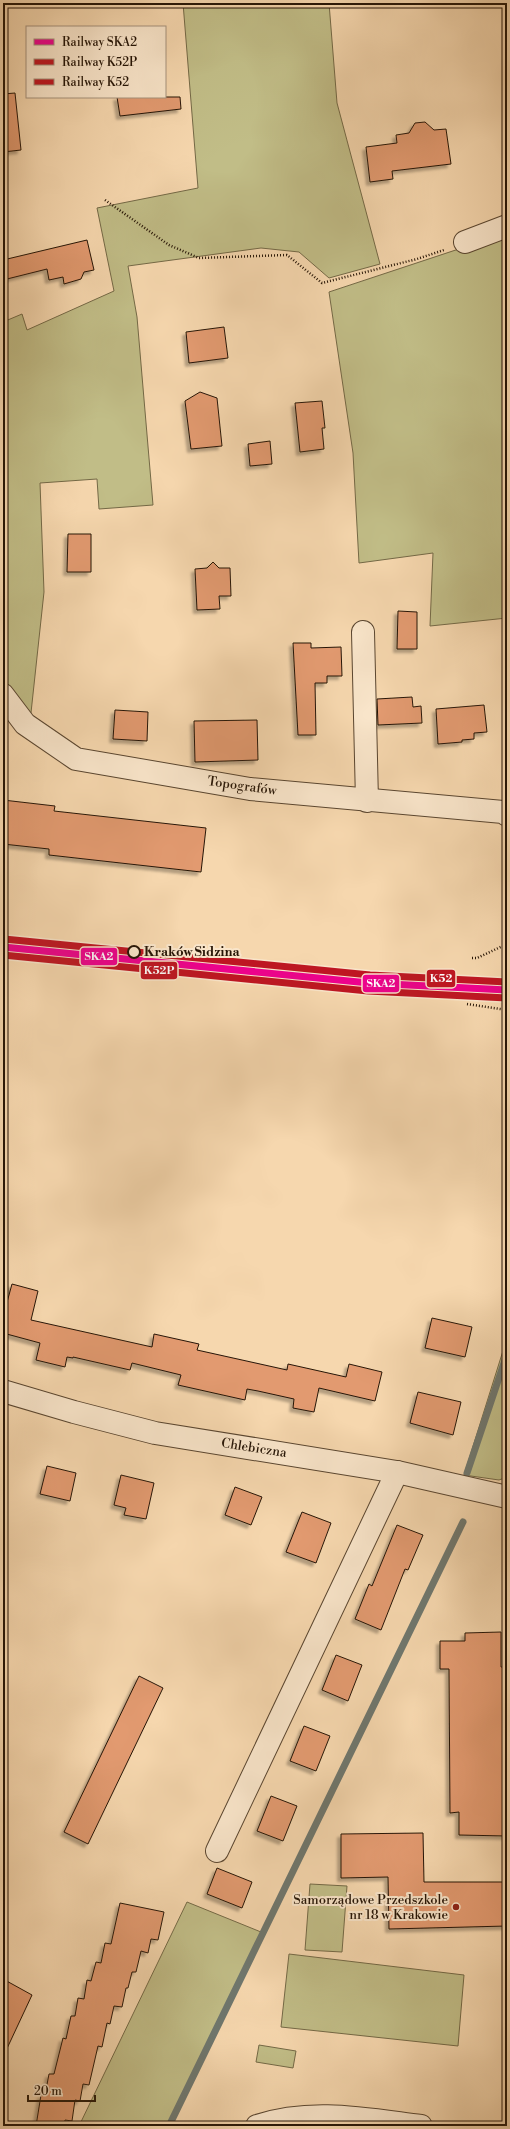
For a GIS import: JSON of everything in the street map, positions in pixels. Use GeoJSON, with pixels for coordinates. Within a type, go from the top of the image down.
{"type":"FeatureCollection","features":[{"type":"Feature","properties":{"kind":"street"},"geometry":{"type":"LineString","coordinates":[[465,242],[507,226]]}},
{"type":"Feature","properties":{"kind":"street"},"geometry":{"type":"LineString","coordinates":[[363,632],[367,801]]}},
{"type":"Feature","properties":{"kind":"street","name":"Topografów"},"geometry":{"type":"LineString","coordinates":[[3,695],[25,724],[76,759],[250,789],[367,801],[448,806],[503,812],[507,815]]}},
{"type":"Feature","properties":{"kind":"street","name":"Chlebiczna"},"geometry":{"type":"LineString","coordinates":[[3,1391],[74,1412],[155,1433],[397,1472],[507,1497]]}},
{"type":"Feature","properties":{"kind":"street"},"geometry":{"type":"LineString","coordinates":[[218,1851],[397,1472]]}},
{"type":"Feature","properties":{"kind":"street"},"geometry":{"type":"LineString","coordinates":[[257,2126],[278,2119],[302,2116],[352,2122],[421,2126]]}},
{"type":"Feature","properties":{"kind":"path"},"geometry":{"type":"LineString","coordinates":[[105,200],[169,245],[199,258],[287,255],[322,283],[417,259],[465,242]]}},
{"type":"Feature","properties":{"kind":"path"},"geometry":{"type":"LineString","coordinates":[[472,958],[477,958],[507,944]]}},
{"type":"Feature","properties":{"kind":"path"},"geometry":{"type":"LineString","coordinates":[[467,1004],[507,1010]]}},
{"type":"Feature","properties":{"kind":"shaded area"},"geometry":{"type":"Polygon","coordinates":[[[183,3],[329,3],[337,103],[380,264],[329,278],[299,252],[261,248],[128,266],[137,317],[153,505],[99,509],[97,479],[40,483],[44,592],[30,722],[3,682],[3,322],[22,314],[27,330],[114,291],[97,208],[198,188],[183,3]]]}},
{"type":"Feature","properties":{"kind":"shaded area"},"geometry":{"type":"Polygon","coordinates":[[[507,233],[507,618],[430,626],[433,553],[359,563],[353,453],[329,292],[507,233]]]}},
{"type":"Feature","properties":{"kind":"shaded area"},"geometry":{"type":"Polygon","coordinates":[[[507,1338],[507,1477],[499,1480],[464,1475],[507,1338]]]}},
{"type":"Feature","properties":{"kind":"shaded area"},"geometry":{"type":"Polygon","coordinates":[[[310,1884],[347,1886],[342,1952],[305,1950],[310,1884]]]}},
{"type":"Feature","properties":{"kind":"shaded area"},"geometry":{"type":"Polygon","coordinates":[[[187,1902],[261,1932],[167,2126],[79,2126],[187,1902]]]}},
{"type":"Feature","properties":{"kind":"shaded area"},"geometry":{"type":"Polygon","coordinates":[[[289,1954],[464,1975],[458,2046],[281,2027],[289,1954]]]}},
{"type":"Feature","properties":{"kind":"shaded area"},"geometry":{"type":"Polygon","coordinates":[[[259,2045],[296,2051],[293,2068],[256,2062],[259,2045]]]}},
{"type":"Feature","properties":{"kind":"building"},"geometry":{"type":"Polygon","coordinates":[[[15,93],[21,150],[3,152],[3,94],[15,93]]]}},
{"type":"Feature","properties":{"kind":"building"},"geometry":{"type":"Polygon","coordinates":[[[180,97],[181,109],[120,116],[117,98],[180,97]]]}},
{"type":"Feature","properties":{"kind":"building"},"geometry":{"type":"Polygon","coordinates":[[[425,122],[434,130],[446,129],[451,164],[392,171],[393,179],[370,182],[366,147],[397,143],[396,135],[409,133],[415,123],[425,122]]]}},
{"type":"Feature","properties":{"kind":"building"},"geometry":{"type":"Polygon","coordinates":[[[87,240],[94,270],[84,272],[81,279],[64,284],[63,277],[49,280],[47,269],[3,280],[3,260],[87,240]]]}},
{"type":"Feature","properties":{"kind":"building"},"geometry":{"type":"Polygon","coordinates":[[[224,327],[228,358],[189,363],[186,332],[224,327]]]}},
{"type":"Feature","properties":{"kind":"building"},"geometry":{"type":"Polygon","coordinates":[[[200,392],[217,398],[222,446],[191,449],[185,401],[200,392]]]}},
{"type":"Feature","properties":{"kind":"building"},"geometry":{"type":"Polygon","coordinates":[[[322,401],[325,428],[322,428],[324,449],[300,452],[295,403],[322,401]]]}},
{"type":"Feature","properties":{"kind":"building"},"geometry":{"type":"Polygon","coordinates":[[[270,441],[272,464],[250,466],[248,444],[270,441]]]}},
{"type":"Feature","properties":{"kind":"building"},"geometry":{"type":"Polygon","coordinates":[[[68,534],[91,534],[91,572],[67,572],[68,534]]]}},
{"type":"Feature","properties":{"kind":"building"},"geometry":{"type":"Polygon","coordinates":[[[213,562],[219,568],[230,568],[231,596],[219,596],[220,609],[197,610],[195,569],[207,568],[213,562]]]}},
{"type":"Feature","properties":{"kind":"building"},"geometry":{"type":"Polygon","coordinates":[[[398,611],[417,612],[417,649],[397,649],[398,611]]]}},
{"type":"Feature","properties":{"kind":"building"},"geometry":{"type":"Polygon","coordinates":[[[293,643],[311,643],[311,648],[341,647],[342,676],[327,676],[327,683],[315,683],[316,735],[298,735],[293,643]]]}},
{"type":"Feature","properties":{"kind":"building"},"geometry":{"type":"Polygon","coordinates":[[[412,697],[413,707],[421,706],[422,723],[378,725],[377,699],[412,697]]]}},
{"type":"Feature","properties":{"kind":"building"},"geometry":{"type":"Polygon","coordinates":[[[484,705],[487,732],[474,733],[474,739],[462,740],[462,742],[438,744],[436,709],[484,705]]]}},
{"type":"Feature","properties":{"kind":"building"},"geometry":{"type":"Polygon","coordinates":[[[115,710],[148,712],[147,741],[113,739],[115,710]]]}},
{"type":"Feature","properties":{"kind":"building"},"geometry":{"type":"Polygon","coordinates":[[[257,720],[258,760],[195,762],[194,721],[257,720]]]}},
{"type":"Feature","properties":{"kind":"building"},"geometry":{"type":"Polygon","coordinates":[[[3,800],[55,806],[54,811],[206,828],[201,872],[49,855],[49,849],[3,844],[3,800]]]}},
{"type":"Feature","properties":{"kind":"building"},"geometry":{"type":"Polygon","coordinates":[[[12,1284],[38,1291],[31,1320],[152,1347],[154,1334],[199,1344],[197,1350],[287,1370],[288,1364],[346,1377],[349,1364],[382,1372],[375,1401],[319,1388],[314,1412],[293,1408],[294,1399],[258,1391],[247,1389],[245,1400],[178,1385],[181,1375],[132,1363],[130,1370],[73,1357],[67,1357],[65,1367],[36,1360],[40,1343],[3,1333],[3,1317],[12,1284]]]}},
{"type":"Feature","properties":{"kind":"building"},"geometry":{"type":"Polygon","coordinates":[[[432,1318],[472,1327],[465,1357],[425,1348],[432,1318]]]}},
{"type":"Feature","properties":{"kind":"building"},"geometry":{"type":"Polygon","coordinates":[[[418,1392],[461,1402],[453,1435],[410,1423],[418,1392]]]}},
{"type":"Feature","properties":{"kind":"building"},"geometry":{"type":"Polygon","coordinates":[[[47,1466],[76,1473],[70,1501],[40,1494],[47,1466]]]}},
{"type":"Feature","properties":{"kind":"building"},"geometry":{"type":"Polygon","coordinates":[[[121,1475],[154,1483],[146,1519],[124,1515],[126,1508],[114,1505],[121,1475]]]}},
{"type":"Feature","properties":{"kind":"building"},"geometry":{"type":"Polygon","coordinates":[[[235,1487],[262,1497],[251,1525],[225,1515],[235,1487]]]}},
{"type":"Feature","properties":{"kind":"building"},"geometry":{"type":"Polygon","coordinates":[[[302,1512],[331,1523],[316,1563],[286,1552],[302,1512]]]}},
{"type":"Feature","properties":{"kind":"building"},"geometry":{"type":"Polygon","coordinates":[[[397,1525],[423,1535],[408,1570],[405,1569],[381,1630],[355,1619],[369,1584],[372,1586],[397,1525]]]}},
{"type":"Feature","properties":{"kind":"building"},"geometry":{"type":"Polygon","coordinates":[[[501,1632],[501,1667],[507,1667],[507,1836],[459,1835],[459,1812],[450,1813],[449,1669],[440,1669],[440,1641],[465,1641],[465,1633],[501,1632]]]}},
{"type":"Feature","properties":{"kind":"building"},"geometry":{"type":"Polygon","coordinates":[[[336,1655],[362,1665],[348,1701],[322,1690],[336,1655]]]}},
{"type":"Feature","properties":{"kind":"building"},"geometry":{"type":"Polygon","coordinates":[[[139,1676],[163,1688],[88,1844],[64,1832],[139,1676]]]}},
{"type":"Feature","properties":{"kind":"building"},"geometry":{"type":"Polygon","coordinates":[[[304,1726],[330,1736],[316,1771],[290,1761],[304,1726]]]}},
{"type":"Feature","properties":{"kind":"building"},"geometry":{"type":"Polygon","coordinates":[[[271,1796],[297,1806],[283,1841],[257,1831],[271,1796]]]}},
{"type":"Feature","properties":{"kind":"building"},"geometry":{"type":"Polygon","coordinates":[[[423,1833],[424,1882],[507,1882],[507,1926],[389,1929],[388,1877],[341,1878],[341,1834],[423,1833]]]}},
{"type":"Feature","properties":{"kind":"building"},"geometry":{"type":"Polygon","coordinates":[[[217,1868],[252,1882],[242,1908],[207,1894],[217,1868]]]}},
{"type":"Feature","properties":{"kind":"building"},"geometry":{"type":"Polygon","coordinates":[[[120,1903],[164,1912],[158,1940],[151,1939],[148,1953],[141,1951],[136,1972],[132,1972],[128,1988],[126,1988],[122,2007],[114,2006],[110,2024],[107,2023],[102,2047],[98,2046],[89,2085],[83,2084],[80,2101],[75,2100],[72,2121],[65,2120],[64,2126],[36,2126],[41,2095],[45,2095],[49,2074],[54,2074],[63,2038],[66,2039],[71,2016],[75,2016],[78,1998],[84,1999],[87,1980],[91,1981],[96,1962],[101,1963],[105,1943],[111,1944],[120,1903]]]}},
{"type":"Feature","properties":{"kind":"building"},"geometry":{"type":"Polygon","coordinates":[[[3,1979],[32,1995],[3,2057],[3,1979]]]}},
{"type":"Feature","properties":{"kind":"waterway"},"geometry":{"type":"LineString","coordinates":[[467,1473],[507,1354]]}},
{"type":"Feature","properties":{"kind":"waterway"},"geometry":{"type":"LineString","coordinates":[[169,2126],[463,1522]]}},
{"type":"Feature","properties":{"kind":"rail line","name":"K52"},"geometry":{"type":"LineString","coordinates":[[4,939],[370,975],[507,982]]}},
{"type":"Feature","properties":{"kind":"rail line","name":"SKA2"},"geometry":{"type":"LineString","coordinates":[[3,947],[369,983],[507,990]]}},
{"type":"Feature","properties":{"kind":"rail line","name":"K52P"},"geometry":{"type":"LineString","coordinates":[[3,955],[368,991],[507,998]]}},
{"type":"Feature","properties":{"kind":"place","name":"Kraków Sidzina"},"geometry":{"type":"Point","coordinates":[134,952]}},
{"type":"Feature","properties":{"kind":"place","name":"Samorządowe Przedszkole nr 18 w Krakowie"},"geometry":{"type":"Point","coordinates":[456,1907]}}]}
